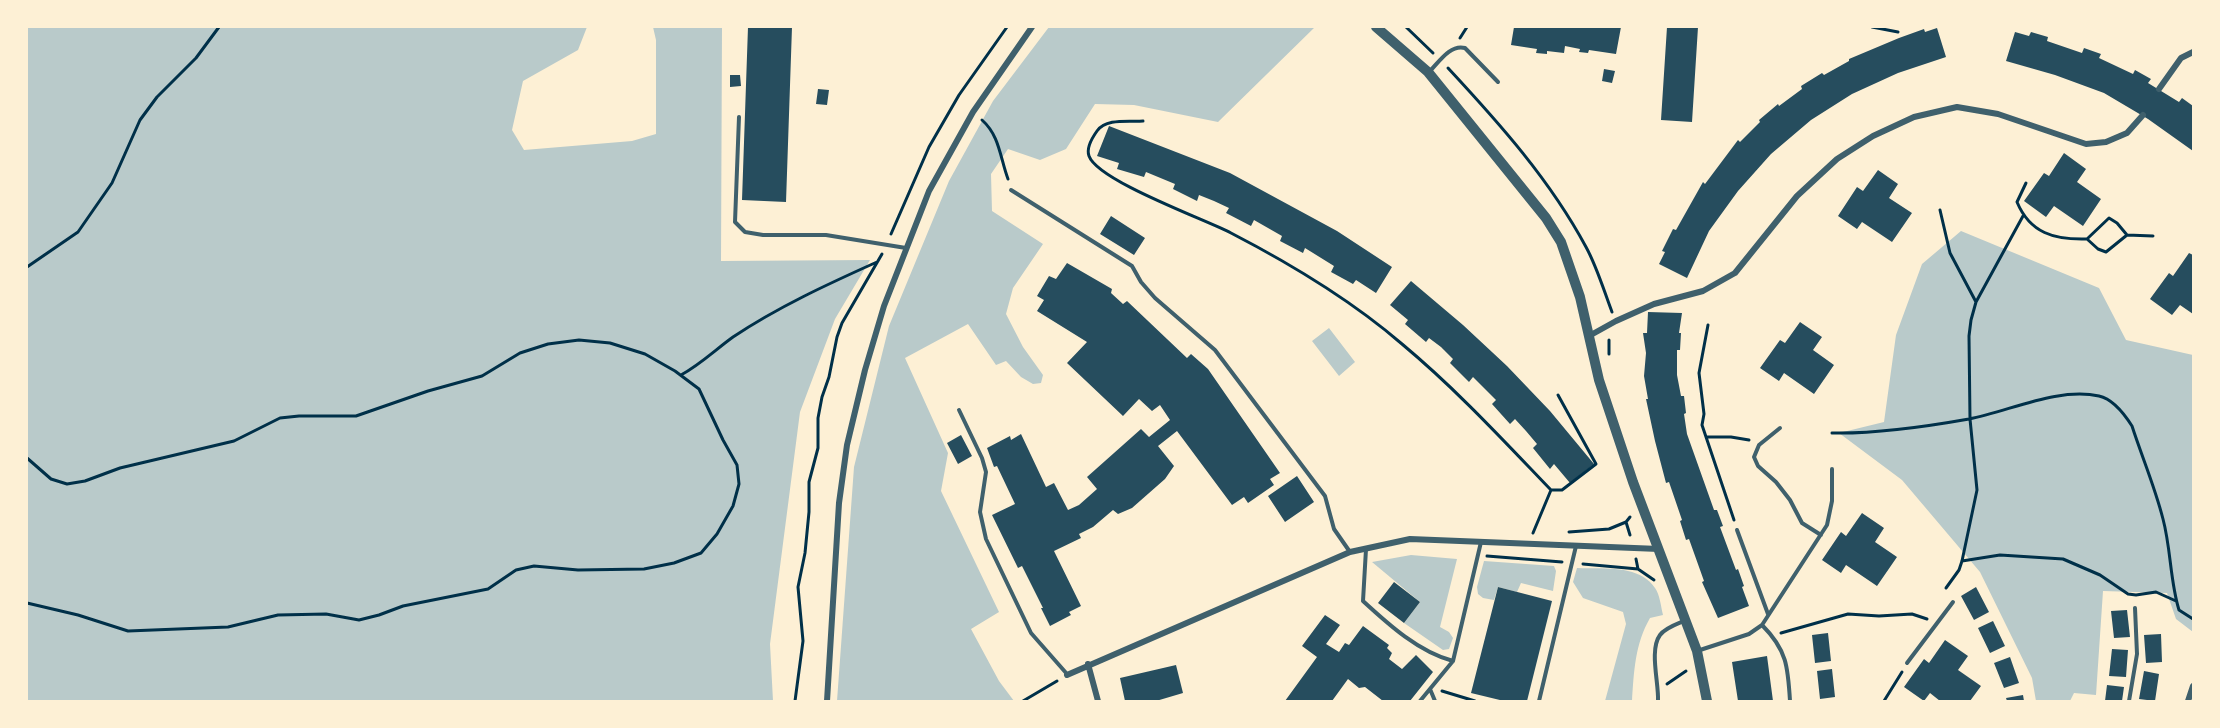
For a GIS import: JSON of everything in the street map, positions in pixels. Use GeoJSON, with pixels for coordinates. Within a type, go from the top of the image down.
{"type":"FeatureCollection","features":[{"type":"Feature","properties":{"kind":"street"},"geometry":{"type":"LineString","coordinates":[[827,701],[839,503],[847,445],[865,370],[906,248],[929,191],[973,112],[1032,27]]}},
{"type":"Feature","properties":{"kind":"street"},"geometry":{"type":"LineString","coordinates":[[1376,27],[1428,72],[1546,218],[1561,242],[1580,297],[1599,380],[1633,482],[1697,651],[1707,701]]}},
{"type":"Feature","properties":{"kind":"street"},"geometry":{"type":"LineString","coordinates":[[2159,89],[2181,58],[2193,52]]}},
{"type":"Feature","properties":{"kind":"street"},"geometry":{"type":"LineString","coordinates":[[1589,336],[1654,304],[1703,291],[1735,273],[1797,196],[1837,159],[1872,136],[1914,117],[1957,107],[1998,114],[2086,144],[2106,142],[2127,133],[2143,115]]}},
{"type":"Feature","properties":{"kind":"street"},"geometry":{"type":"LineString","coordinates":[[1067,675],[1088,664],[1228,607],[1350,552],[1410,539],[1659,549]]}},
{"type":"Feature","properties":{"kind":"street"},"geometry":{"type":"LineString","coordinates":[[1088,664],[1098,701]]}},
{"type":"Feature","properties":{"kind":"street"},"geometry":{"type":"LineString","coordinates":[[2188,701],[2193,686]]}},
{"type":"Feature","properties":{"kind":"lane"},"geometry":{"type":"LineString","coordinates":[[1428,72],[1452,48],[1458,46],[1465,48],[1498,82]]}},
{"type":"Feature","properties":{"kind":"lane"},"geometry":{"type":"LineString","coordinates":[[739,117],[735,222],[744,232],[763,235],[826,235],[906,248]]}},
{"type":"Feature","properties":{"kind":"lane"},"geometry":{"type":"LineString","coordinates":[[1011,190],[1132,266],[1141,282],[1155,298],[1215,350],[1325,496],[1334,529],[1350,552]]}},
{"type":"Feature","properties":{"kind":"lane"},"geometry":{"type":"LineString","coordinates":[[959,410],[982,458],[986,472],[980,512],[986,539],[1031,633],[1067,675]]}},
{"type":"Feature","properties":{"kind":"lane"},"geometry":{"type":"LineString","coordinates":[[1780,428],[1759,445],[1754,457],[1758,466],[1776,482],[1790,500],[1802,523],[1821,535]]}},
{"type":"Feature","properties":{"kind":"lane"},"geometry":{"type":"LineString","coordinates":[[1697,651],[1749,634],[1762,625],[1827,525],[1832,501],[1832,469]]}},
{"type":"Feature","properties":{"kind":"lane"},"geometry":{"type":"LineString","coordinates":[[1737,530],[1768,615]]}},
{"type":"Feature","properties":{"kind":"lane"},"geometry":{"type":"LineString","coordinates":[[1420,701],[1453,661],[1481,542]]}},
{"type":"Feature","properties":{"kind":"lane"},"geometry":{"type":"LineString","coordinates":[[1539,701],[1576,546]]}},
{"type":"Feature","properties":{"kind":"lane"},"geometry":{"type":"LineString","coordinates":[[1366,549],[1363,601],[1387,623],[1436,656],[1453,661]]}},
{"type":"Feature","properties":{"kind":"lane"},"geometry":{"type":"LineString","coordinates":[[1907,663],[1953,602]]}},
{"type":"Feature","properties":{"kind":"lane"},"geometry":{"type":"LineString","coordinates":[[2129,701],[2137,654],[2135,608]]}},
{"type":"Feature","properties":{"kind":"lane"},"geometry":{"type":"LineString","coordinates":[[1658,701],[1655,659],[1660,634],[1686,620]]}},
{"type":"Feature","properties":{"kind":"lane"},"geometry":{"type":"LineString","coordinates":[[1762,625],[1772,635],[1784,654],[1790,701]]}},
{"type":"Feature","properties":{"kind":"lane"},"geometry":{"type":"LineString","coordinates":[[1430,689],[1435,701]]}},
{"type":"Feature","properties":{"kind":"path"},"geometry":{"type":"LineString","coordinates":[[27,267],[78,232],[112,183],[140,120],[157,97],[196,58],[219,27]]}},
{"type":"Feature","properties":{"kind":"path"},"geometry":{"type":"LineString","coordinates":[[1872,27],[1898,32]]}},
{"type":"Feature","properties":{"kind":"path"},"geometry":{"type":"LineString","coordinates":[[959,95],[990,127],[998,143],[1011,190]]}},
{"type":"Feature","properties":{"kind":"path"},"geometry":{"type":"LineString","coordinates":[[1143,121],[1101,124],[1090,145],[1090,158],[1107,175],[1230,233],[1284,262],[1367,316],[1446,382],[1551,490],[1562,490],[1596,464],[1558,395]]}},
{"type":"Feature","properties":{"kind":"path"},"geometry":{"type":"LineString","coordinates":[[2026,183],[2017,202],[2023,216],[2039,231],[2066,240],[2087,240],[2097,249],[2106,252],[2127,235],[2153,237]]}},
{"type":"Feature","properties":{"kind":"path"},"geometry":{"type":"LineString","coordinates":[[1940,210],[1950,253],[1976,302]]}},
{"type":"Feature","properties":{"kind":"path"},"geometry":{"type":"LineString","coordinates":[[1946,588],[1959,570],[1962,561],[1977,490],[1970,419],[1969,336],[1971,320],[1976,302],[2023,216]]}},
{"type":"Feature","properties":{"kind":"path"},"geometry":{"type":"LineString","coordinates":[[2087,240],[2109,218],[2117,223],[2127,235]]}},
{"type":"Feature","properties":{"kind":"path"},"geometry":{"type":"LineString","coordinates":[[681,375],[701,364],[731,339],[774,312],[878,261]]}},
{"type":"Feature","properties":{"kind":"path"},"geometry":{"type":"LineString","coordinates":[[1708,325],[1699,373],[1704,414],[1702,425],[1737,530]]}},
{"type":"Feature","properties":{"kind":"path"},"geometry":{"type":"LineString","coordinates":[[27,458],[51,479],[67,484],[85,481],[120,468],[234,441],[280,418],[356,416],[428,391],[482,376],[520,353],[548,344],[579,340],[610,343],[645,354],[681,375],[699,389],[723,440],[738,465],[739,484],[733,506],[717,534],[701,554],[674,563],[644,569],[578,570],[534,566],[516,570],[488,589],[403,606],[359,620],[326,614],[278,615],[228,627],[128,631],[78,615],[27,603]]}},
{"type":"Feature","properties":{"kind":"path"},"geometry":{"type":"LineString","coordinates":[[1832,433],[1862,434],[1970,419],[2069,393],[2102,396],[2125,415],[2132,426],[2163,519],[2171,556],[2176,602],[2179,610],[2193,620]]}},
{"type":"Feature","properties":{"kind":"path"},"geometry":{"type":"LineString","coordinates":[[1706,437],[1746,439],[1759,445]]}},
{"type":"Feature","properties":{"kind":"path"},"geometry":{"type":"LineString","coordinates":[[1532,544],[1533,534],[1551,490]]}},
{"type":"Feature","properties":{"kind":"path"},"geometry":{"type":"LineString","coordinates":[[1962,561],[2000,555],[2063,559],[2100,575],[2128,594],[2156,592],[2176,602]]}},
{"type":"Feature","properties":{"kind":"path"},"geometry":{"type":"LineString","coordinates":[[1772,635],[1848,614],[1879,616],[1912,614],[1924,617],[1935,626]]}},
{"type":"Feature","properties":{"kind":"path"},"geometry":{"type":"LineString","coordinates":[[1884,701],[1907,663]]}},
{"type":"Feature","properties":{"kind":"path"},"geometry":{"type":"LineString","coordinates":[[1023,701],[1067,675]]}},
{"type":"Feature","properties":{"kind":"path"},"geometry":{"type":"LineString","coordinates":[[1430,689],[1475,701]]}},
{"type":"Feature","properties":{"kind":"shaded area"},"geometry":{"type":"Polygon","coordinates":[[[27,27],[587,27],[578,50],[523,81],[512,130],[524,150],[632,141],[656,134],[656,40],[653,27],[722,27],[721,261],[870,260],[835,319],[800,412],[770,644],[773,701],[27,701],[27,27]]]}},
{"type":"Feature","properties":{"kind":"shaded area"},"geometry":{"type":"Polygon","coordinates":[[[1049,27],[1315,27],[1218,122],[1134,105],[1095,104],[1066,149],[1040,160],[1008,149],[991,174],[992,211],[1043,244],[1013,288],[1006,314],[1023,347],[1043,375],[1041,383],[1033,384],[1021,377],[1006,361],[996,365],[968,324],[905,358],[948,453],[941,491],[999,612],[971,629],[999,681],[1014,701],[837,701],[854,467],[889,326],[949,181],[993,101],[1049,27]]]}},
{"type":"Feature","properties":{"kind":"shaded area"},"geometry":{"type":"Polygon","coordinates":[[[1961,231],[2099,288],[2126,340],[2193,355],[2193,632],[2176,619],[2167,593],[2103,591],[2096,695],[2074,693],[2070,701],[2036,701],[2032,678],[1980,572],[1902,480],[1839,433],[1884,422],[1896,335],[1922,264],[1961,231]]]}},
{"type":"Feature","properties":{"kind":"shaded area"},"geometry":{"type":"Polygon","coordinates":[[[1329,328],[1355,362],[1339,376],[1312,341],[1329,328]]]}},
{"type":"Feature","properties":{"kind":"shaded area"},"geometry":{"type":"Polygon","coordinates":[[[1411,555],[1457,559],[1440,627],[1449,632],[1453,638],[1449,649],[1443,650],[1404,623],[1420,602],[1372,562],[1411,555]]]}},
{"type":"Feature","properties":{"kind":"shaded area"},"geometry":{"type":"Polygon","coordinates":[[[1484,561],[1554,566],[1556,571],[1553,591],[1521,583],[1517,592],[1498,587],[1494,600],[1483,598],[1478,594],[1477,587],[1484,561]]]}},
{"type":"Feature","properties":{"kind":"shaded area"},"geometry":{"type":"Polygon","coordinates":[[[1577,568],[1630,571],[1648,580],[1658,594],[1663,615],[1650,618],[1641,638],[1632,701],[1605,701],[1626,624],[1623,612],[1583,598],[1573,582],[1577,568]]]}},
{"type":"Feature","properties":{"kind":"building"},"geometry":{"type":"Polygon","coordinates":[[[748,27],[792,27],[786,202],[742,200],[748,27]]]}},
{"type":"Feature","properties":{"kind":"building"},"geometry":{"type":"Polygon","coordinates":[[[1514,27],[1621,27],[1616,54],[1589,50],[1588,53],[1579,52],[1580,49],[1565,46],[1564,53],[1547,51],[1547,54],[1536,53],[1537,49],[1511,45],[1514,27]]]}},
{"type":"Feature","properties":{"kind":"building"},"geometry":{"type":"Polygon","coordinates":[[[1667,27],[1698,27],[1692,122],[1661,120],[1667,27]]]}},
{"type":"Feature","properties":{"kind":"building"},"geometry":{"type":"Polygon","coordinates":[[[1937,28],[1946,57],[1898,73],[1852,94],[1811,120],[1771,154],[1738,191],[1709,231],[1687,278],[1659,264],[1665,252],[1662,251],[1673,229],[1676,230],[1703,182],[1705,184],[1738,140],[1740,142],[1760,122],[1759,120],[1778,104],[1779,106],[1802,89],[1801,86],[1849,59],[1924,29],[1925,32],[1937,28]]]}},
{"type":"Feature","properties":{"kind":"building"},"geometry":{"type":"Polygon","coordinates":[[[2015,32],[2029,36],[2031,32],[2048,37],[2047,41],[2082,53],[2084,48],[2101,54],[2099,58],[2133,74],[2135,70],[2151,79],[2148,83],[2179,102],[2182,98],[2193,106],[2193,151],[2148,119],[2104,93],[2055,75],[2006,61],[2015,32]]]}},
{"type":"Feature","properties":{"kind":"building"},"geometry":{"type":"Polygon","coordinates":[[[1604,69],[1615,71],[1612,83],[1602,81],[1604,69]]]}},
{"type":"Feature","properties":{"kind":"building"},"geometry":{"type":"Polygon","coordinates":[[[730,75],[740,75],[741,86],[730,87],[730,75]]]}},
{"type":"Feature","properties":{"kind":"building"},"geometry":{"type":"Polygon","coordinates":[[[818,89],[829,90],[827,105],[816,104],[818,89]]]}},
{"type":"Feature","properties":{"kind":"building"},"geometry":{"type":"Polygon","coordinates":[[[1109,126],[1230,173],[1337,231],[1392,267],[1376,293],[1356,280],[1353,284],[1331,272],[1334,266],[1305,248],[1303,253],[1280,241],[1282,236],[1254,220],[1251,226],[1226,213],[1229,208],[1199,195],[1197,201],[1173,189],[1175,184],[1146,172],[1144,177],[1117,169],[1119,163],[1097,156],[1109,126]]]}},
{"type":"Feature","properties":{"kind":"building"},"geometry":{"type":"Polygon","coordinates":[[[2064,153],[2086,169],[2077,182],[2101,199],[2083,226],[2054,206],[2046,217],[2024,201],[2044,173],[2049,176],[2064,153]]]}},
{"type":"Feature","properties":{"kind":"building"},"geometry":{"type":"Polygon","coordinates":[[[1878,170],[1898,184],[1889,198],[1912,213],[1892,242],[1862,222],[1857,229],[1838,216],[1857,187],[1863,191],[1878,170]]]}},
{"type":"Feature","properties":{"kind":"building"},"geometry":{"type":"Polygon","coordinates":[[[1111,216],[1145,238],[1134,255],[1100,234],[1111,216]]]}},
{"type":"Feature","properties":{"kind":"building"},"geometry":{"type":"Polygon","coordinates":[[[2189,253],[2193,255],[2193,314],[2180,305],[2172,315],[2150,299],[2169,273],[2173,276],[2189,253]]]}},
{"type":"Feature","properties":{"kind":"building"},"geometry":{"type":"Polygon","coordinates":[[[1067,263],[1112,289],[1111,293],[1123,304],[1127,301],[1187,358],[1191,354],[1208,369],[1280,473],[1270,479],[1274,485],[1248,503],[1244,497],[1232,505],[1177,431],[1158,446],[1174,466],[1165,479],[1132,508],[1118,514],[1113,510],[1093,527],[1079,534],[1081,538],[1054,551],[1081,606],[1069,612],[1071,615],[1050,626],[1022,566],[1018,568],[992,515],[1015,504],[997,466],[994,467],[987,448],[1010,436],[1011,440],[1021,434],[1046,487],[1054,483],[1068,510],[1079,505],[1097,489],[1087,477],[1141,429],[1149,437],[1170,420],[1160,405],[1152,411],[1139,399],[1123,416],[1067,363],[1087,342],[1037,311],[1044,300],[1037,296],[1049,276],[1056,279],[1067,263]]]}},
{"type":"Feature","properties":{"kind":"building"},"geometry":{"type":"Polygon","coordinates":[[[1411,281],[1507,366],[1550,411],[1594,464],[1570,483],[1554,464],[1550,469],[1533,448],[1537,444],[1515,419],[1510,424],[1492,404],[1496,400],[1473,377],[1469,382],[1450,363],[1453,359],[1441,347],[1429,338],[1426,342],[1405,324],[1408,320],[1390,305],[1411,281]]]}},
{"type":"Feature","properties":{"kind":"building"},"geometry":{"type":"Polygon","coordinates":[[[1648,312],[1682,313],[1679,333],[1681,333],[1680,350],[1677,350],[1677,375],[1681,396],[1684,396],[1687,434],[1714,510],[1717,510],[1723,526],[1720,527],[1736,570],[1738,569],[1749,606],[1718,618],[1702,582],[1704,581],[1689,539],[1686,540],[1680,521],[1682,520],[1669,482],[1666,483],[1655,441],[1646,399],[1648,399],[1644,376],[1646,353],[1643,333],[1647,333],[1648,312]]]}},
{"type":"Feature","properties":{"kind":"building"},"geometry":{"type":"Polygon","coordinates":[[[1800,322],[1822,337],[1813,350],[1834,365],[1814,394],[1784,373],[1779,381],[1760,368],[1780,340],[1785,343],[1800,322]]]}},
{"type":"Feature","properties":{"kind":"building"},"geometry":{"type":"Polygon","coordinates":[[[961,435],[972,456],[958,464],[947,443],[961,435]]]}},
{"type":"Feature","properties":{"kind":"building"},"geometry":{"type":"Polygon","coordinates":[[[1297,476],[1314,502],[1285,522],[1268,496],[1297,476]]]}},
{"type":"Feature","properties":{"kind":"building"},"geometry":{"type":"Polygon","coordinates":[[[1862,513],[1884,528],[1875,542],[1897,557],[1877,586],[1846,565],[1841,573],[1822,560],[1841,532],[1846,536],[1862,513]]]}},
{"type":"Feature","properties":{"kind":"building"},"geometry":{"type":"Polygon","coordinates":[[[1394,582],[1420,602],[1404,623],[1378,603],[1394,582]]]}},
{"type":"Feature","properties":{"kind":"building"},"geometry":{"type":"Polygon","coordinates":[[[1498,587],[1552,601],[1527,701],[1504,701],[1471,693],[1498,587]]]}},
{"type":"Feature","properties":{"kind":"building"},"geometry":{"type":"Polygon","coordinates":[[[1976,587],[1989,612],[1974,620],[1961,596],[1976,587]]]}},
{"type":"Feature","properties":{"kind":"building"},"geometry":{"type":"Polygon","coordinates":[[[2127,610],[2130,637],[2114,638],[2111,611],[2127,610]]]}},
{"type":"Feature","properties":{"kind":"building"},"geometry":{"type":"Polygon","coordinates":[[[1325,615],[1340,625],[1326,644],[1339,652],[1345,643],[1349,645],[1363,626],[1389,645],[1387,648],[1392,653],[1389,659],[1402,669],[1416,655],[1433,672],[1410,701],[1383,701],[1365,687],[1359,688],[1348,679],[1332,701],[1285,701],[1317,657],[1302,646],[1325,615]]]}},
{"type":"Feature","properties":{"kind":"building"},"geometry":{"type":"Polygon","coordinates":[[[1993,621],[2005,646],[1990,653],[1978,628],[1993,621]]]}},
{"type":"Feature","properties":{"kind":"building"},"geometry":{"type":"Polygon","coordinates":[[[1828,633],[1831,661],[1815,663],[1812,635],[1828,633]]]}},
{"type":"Feature","properties":{"kind":"building"},"geometry":{"type":"Polygon","coordinates":[[[2161,634],[2162,662],[2146,663],[2144,635],[2161,634]]]}},
{"type":"Feature","properties":{"kind":"building"},"geometry":{"type":"Polygon","coordinates":[[[1945,640],[1968,656],[1958,670],[1981,686],[1970,701],[1940,701],[1930,693],[1924,701],[1904,687],[1924,659],[1929,663],[1945,640]]]}},
{"type":"Feature","properties":{"kind":"building"},"geometry":{"type":"Polygon","coordinates":[[[2112,649],[2128,650],[2126,677],[2109,676],[2112,649]]]}},
{"type":"Feature","properties":{"kind":"building"},"geometry":{"type":"Polygon","coordinates":[[[1767,656],[1773,701],[1738,701],[1732,662],[1767,656]]]}},
{"type":"Feature","properties":{"kind":"building"},"geometry":{"type":"Polygon","coordinates":[[[2010,657],[2019,683],[2004,688],[1994,663],[2010,657]]]}},
{"type":"Feature","properties":{"kind":"building"},"geometry":{"type":"Polygon","coordinates":[[[1176,665],[1183,693],[1156,701],[1125,701],[1120,678],[1176,665]]]}},
{"type":"Feature","properties":{"kind":"building"},"geometry":{"type":"Polygon","coordinates":[[[1832,669],[1835,697],[1820,699],[1817,671],[1832,669]]]}},
{"type":"Feature","properties":{"kind":"building"},"geometry":{"type":"Polygon","coordinates":[[[2144,671],[2159,674],[2155,701],[2139,699],[2144,671]]]}},
{"type":"Feature","properties":{"kind":"building"},"geometry":{"type":"Polygon","coordinates":[[[2107,685],[2124,687],[2122,701],[2105,701],[2107,685]]]}},
{"type":"Feature","properties":{"kind":"building"},"geometry":{"type":"Polygon","coordinates":[[[2023,695],[2024,701],[2007,701],[2006,698],[2023,695]]]}}]}
